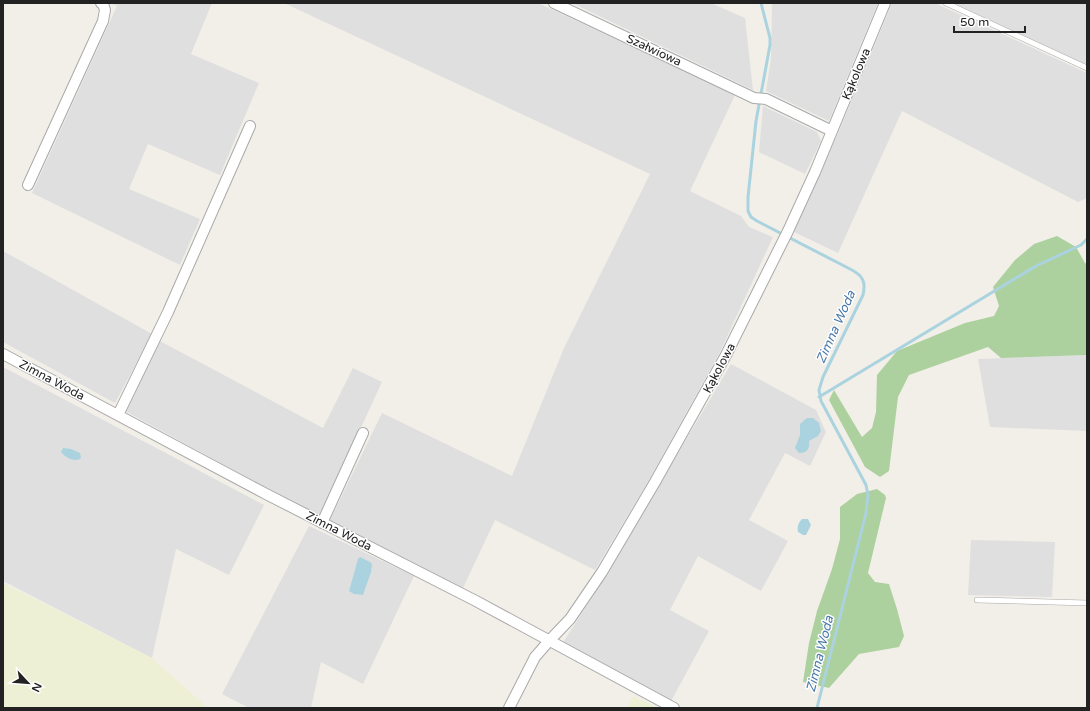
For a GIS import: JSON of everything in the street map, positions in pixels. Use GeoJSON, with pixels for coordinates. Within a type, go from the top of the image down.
{"type":"FeatureCollection","features":[{"type":"Feature","properties":{"kind":"street"},"geometry":{"type":"LineString","coordinates":[[28,185],[103,21],[105,10],[103,4],[101,3]]}},
{"type":"Feature","properties":{"kind":"street","name":"Szałwiowa"},"geometry":{"type":"LineString","coordinates":[[554,3],[754,98],[766,99],[832,131]]}},
{"type":"Feature","properties":{"kind":"street","name":"Kąkolowa"},"geometry":{"type":"LineString","coordinates":[[509,708],[533,662],[549,641],[564,627],[602,572],[726,356],[788,231],[832,131],[885,3]]}},
{"type":"Feature","properties":{"kind":"street"},"geometry":{"type":"LineString","coordinates":[[118,415],[168,312],[250,126]]}},
{"type":"Feature","properties":{"kind":"street","name":"Zimna Woda"},"geometry":{"type":"LineString","coordinates":[[3,354],[322,523],[470,598],[674,708]]}},
{"type":"Feature","properties":{"kind":"street"},"geometry":{"type":"LineString","coordinates":[[322,523],[363,433]]}},
{"type":"Feature","properties":{"kind":"lane"},"geometry":{"type":"LineString","coordinates":[[946,3],[1087,68]]}},
{"type":"Feature","properties":{"kind":"lane"},"geometry":{"type":"LineString","coordinates":[[977,600],[1087,603]]}},
{"type":"Feature","properties":{"kind":"shaded area"},"geometry":{"type":"Polygon","coordinates":[[[111,3],[212,3],[191,54],[259,83],[220,175],[148,144],[129,189],[200,219],[180,265],[32,193],[117,6],[111,3]]]}},
{"type":"Feature","properties":{"kind":"shaded area"},"geometry":{"type":"Polygon","coordinates":[[[284,3],[538,3],[735,95],[690,191],[741,216],[749,227],[773,237],[720,352],[649,480],[595,570],[495,520],[463,588],[330,520],[382,413],[512,476],[564,348],[650,174],[284,3]]]}},
{"type":"Feature","properties":{"kind":"shaded area"},"geometry":{"type":"Polygon","coordinates":[[[572,3],[711,3],[745,18],[753,90],[572,3]]]}},
{"type":"Feature","properties":{"kind":"shaded area"},"geometry":{"type":"Polygon","coordinates":[[[772,3],[878,3],[829,121],[766,91],[771,58],[772,3]]]}},
{"type":"Feature","properties":{"kind":"shaded area"},"geometry":{"type":"Polygon","coordinates":[[[892,3],[935,3],[1087,73],[1087,198],[1078,202],[902,111],[838,253],[794,232],[838,133],[892,3]]]}},
{"type":"Feature","properties":{"kind":"shaded area"},"geometry":{"type":"Polygon","coordinates":[[[954,3],[1087,3],[1087,67],[954,3]]]}},
{"type":"Feature","properties":{"kind":"shaded area"},"geometry":{"type":"Polygon","coordinates":[[[763,106],[817,132],[821,141],[805,174],[759,152],[763,106]]]}},
{"type":"Feature","properties":{"kind":"shaded area"},"geometry":{"type":"Polygon","coordinates":[[[3,251],[152,334],[115,403],[3,342],[3,251]]]}},
{"type":"Feature","properties":{"kind":"shaded area"},"geometry":{"type":"Polygon","coordinates":[[[160,341],[323,428],[353,368],[382,382],[320,517],[125,411],[160,341]]]}},
{"type":"Feature","properties":{"kind":"shaded area"},"geometry":{"type":"Polygon","coordinates":[[[1087,355],[1087,431],[990,427],[978,359],[1087,355]]]}},
{"type":"Feature","properties":{"kind":"shaded area"},"geometry":{"type":"Polygon","coordinates":[[[731,364],[816,410],[826,432],[810,466],[785,453],[749,520],[788,541],[761,591],[698,556],[670,610],[709,631],[670,703],[562,644],[595,593],[731,364]]]}},
{"type":"Feature","properties":{"kind":"shaded area"},"geometry":{"type":"Polygon","coordinates":[[[3,367],[264,505],[229,575],[176,549],[152,658],[3,581],[3,367]]]}},
{"type":"Feature","properties":{"kind":"shaded area"},"geometry":{"type":"Polygon","coordinates":[[[309,526],[414,576],[363,684],[321,662],[311,708],[249,708],[222,694],[309,526]]]}},
{"type":"Feature","properties":{"kind":"shaded area"},"geometry":{"type":"Polygon","coordinates":[[[971,540],[1055,542],[1052,597],[968,595],[971,540]]]}},
{"type":"Feature","properties":{"kind":"green space"},"geometry":{"type":"Polygon","coordinates":[[[1057,236],[1076,247],[1087,264],[1087,355],[1001,358],[988,347],[909,375],[898,397],[889,471],[880,477],[865,467],[829,400],[834,390],[862,437],[872,428],[876,412],[877,375],[897,351],[965,323],[994,316],[999,306],[993,287],[1015,260],[1034,244],[1057,236]]]}},
{"type":"Feature","properties":{"kind":"green space"},"geometry":{"type":"Polygon","coordinates":[[[877,489],[885,495],[886,498],[868,573],[875,582],[889,584],[904,636],[899,647],[859,654],[829,688],[803,682],[809,643],[817,611],[832,569],[840,539],[840,507],[857,494],[877,489]]]}},
{"type":"Feature","properties":{"kind":"green space"},"geometry":{"type":"Polygon","coordinates":[[[3,583],[152,658],[208,708],[3,708],[3,583]]]}},
{"type":"Feature","properties":{"kind":"green space"},"geometry":{"type":"Polygon","coordinates":[[[633,696],[658,708],[627,708],[633,696]]]}},
{"type":"Feature","properties":{"kind":"water"},"geometry":{"type":"Polygon","coordinates":[[[807,418],[813,418],[819,423],[821,431],[818,436],[809,441],[807,450],[799,453],[795,448],[800,435],[800,424],[807,418]]]}},
{"type":"Feature","properties":{"kind":"water"},"geometry":{"type":"Polygon","coordinates":[[[63,448],[71,449],[80,453],[80,459],[75,460],[65,456],[61,452],[63,448]]]}},
{"type":"Feature","properties":{"kind":"water"},"geometry":{"type":"Polygon","coordinates":[[[802,519],[808,519],[811,525],[806,535],[798,532],[798,525],[802,519]]]}},
{"type":"Feature","properties":{"kind":"water"},"geometry":{"type":"Polygon","coordinates":[[[360,557],[372,564],[371,572],[363,595],[354,594],[349,591],[358,559],[360,557]]]}},
{"type":"Feature","properties":{"kind":"waterway","name":"Zimna Woda"},"geometry":{"type":"LineString","coordinates":[[761,3],[770,38],[770,45],[756,121],[748,197],[748,211],[751,217],[757,221],[856,272],[864,283],[863,295],[823,377],[819,390],[821,401],[866,485],[868,495],[866,513],[817,708]]}},
{"type":"Feature","properties":{"kind":"waterway"},"geometry":{"type":"LineString","coordinates":[[819,397],[1036,266],[1081,245],[1087,239]]}}]}
